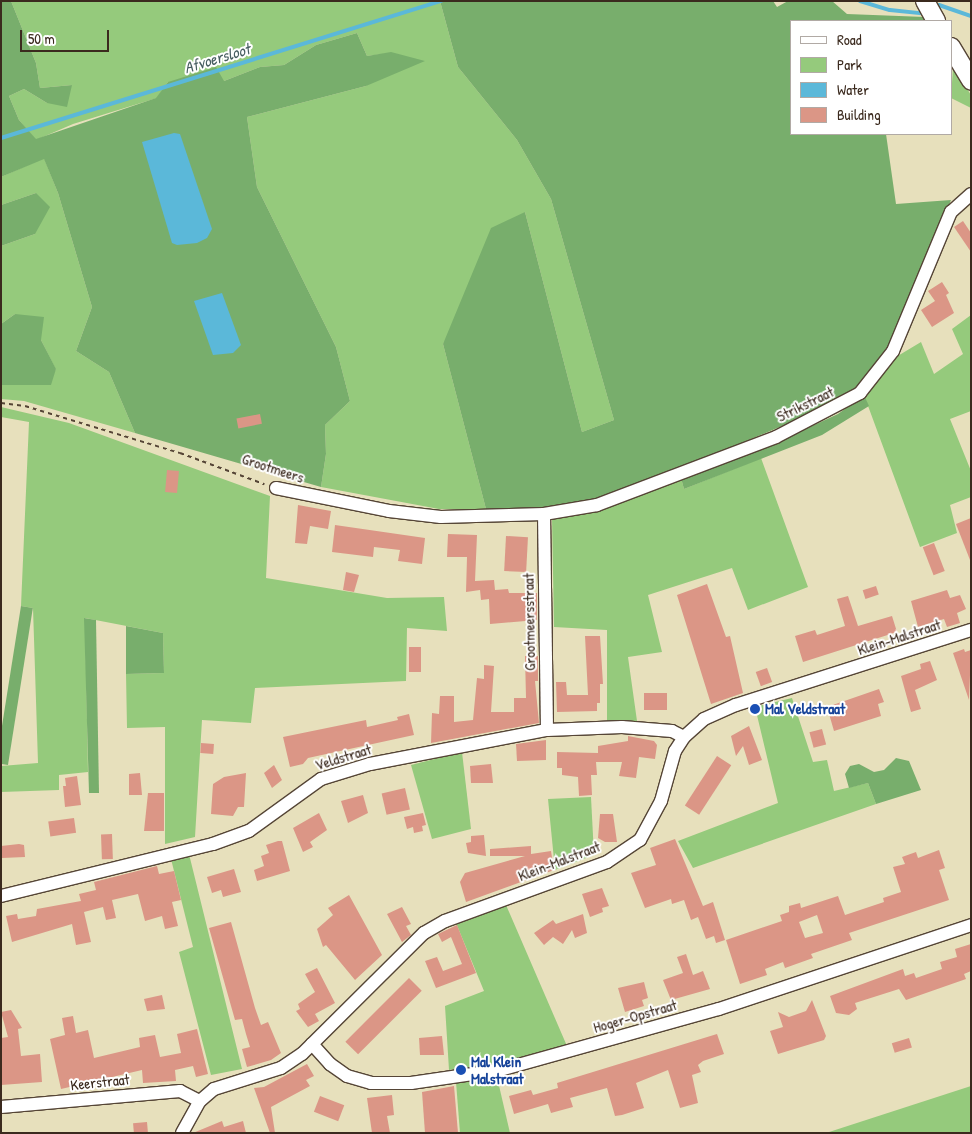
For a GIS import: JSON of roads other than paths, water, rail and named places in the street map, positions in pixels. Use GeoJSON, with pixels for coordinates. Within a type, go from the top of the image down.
{"type":"FeatureCollection","features":[{"type":"Feature","properties":{"kind":"main road"},"geometry":{"type":"LineString","coordinates":[[925,1],[935,20]]}},
{"type":"Feature","properties":{"kind":"main road"},"geometry":{"type":"LineString","coordinates":[[952,49],[971,80]]}},
{"type":"Feature","properties":{"kind":"street","name":"Strikstraat"},"geometry":{"type":"LineString","coordinates":[[544,514],[597,505],[704,465],[776,437],[860,393],[893,351],[951,212],[971,194]]}},
{"type":"Feature","properties":{"kind":"street","name":"Grootmeers"},"geometry":{"type":"LineString","coordinates":[[276,488],[389,511],[442,517],[544,514]]}},
{"type":"Feature","properties":{"kind":"street","name":"Grootmeersstraat"},"geometry":{"type":"LineString","coordinates":[[544,514],[547,730]]}},
{"type":"Feature","properties":{"kind":"street","name":"Klein-Malstraat"},"geometry":{"type":"LineString","coordinates":[[182,1133],[200,1100],[214,1089],[281,1068],[312,1044],[424,933],[445,921],[607,862],[640,840],[661,801],[675,751],[684,737],[704,719],[727,708],[971,630]]}},
{"type":"Feature","properties":{"kind":"street","name":"Veldstraat"},"geometry":{"type":"LineString","coordinates":[[1,896],[213,844],[249,831],[321,779],[370,764],[547,730],[622,726],[672,731],[684,737]]}},
{"type":"Feature","properties":{"kind":"street","name":"Hoger-Opstraat"},"geometry":{"type":"LineString","coordinates":[[312,1044],[330,1064],[347,1076],[371,1083],[411,1083],[500,1070],[719,1009],[971,925]]}},
{"type":"Feature","properties":{"kind":"street","name":"Keerstraat"},"geometry":{"type":"LineString","coordinates":[[1,1106],[180,1091],[200,1100]]}},
{"type":"Feature","properties":{"kind":"water"},"geometry":{"type":"Polygon","coordinates":[[[174,133],[180,134],[212,229],[207,238],[197,243],[177,245],[172,243],[142,142],[174,133]]]}},
{"type":"Feature","properties":{"kind":"water"},"geometry":{"type":"Polygon","coordinates":[[[222,293],[241,345],[233,353],[213,355],[194,301],[222,293]]]}},
{"type":"Feature","properties":{"kind":"waterway","name":"Afvoersloot"},"geometry":{"type":"LineString","coordinates":[[1,138],[441,1]]}},
{"type":"Feature","properties":{"kind":"waterway","name":"Afvoersloot"},"geometry":{"type":"LineString","coordinates":[[860,1],[890,10],[920,13]]}},
{"type":"Feature","properties":{"kind":"waterway","name":"Afvoersloot"},"geometry":{"type":"LineString","coordinates":[[939,5],[971,16]]}},
{"type":"Feature","properties":{"kind":"place","name":"Mal Veldstraat"},"geometry":{"type":"Point","coordinates":[755,709]}},
{"type":"Feature","properties":{"kind":"place","name":"Mal Klein Malstraat"},"geometry":{"type":"Point","coordinates":[461,1070]}}]}
